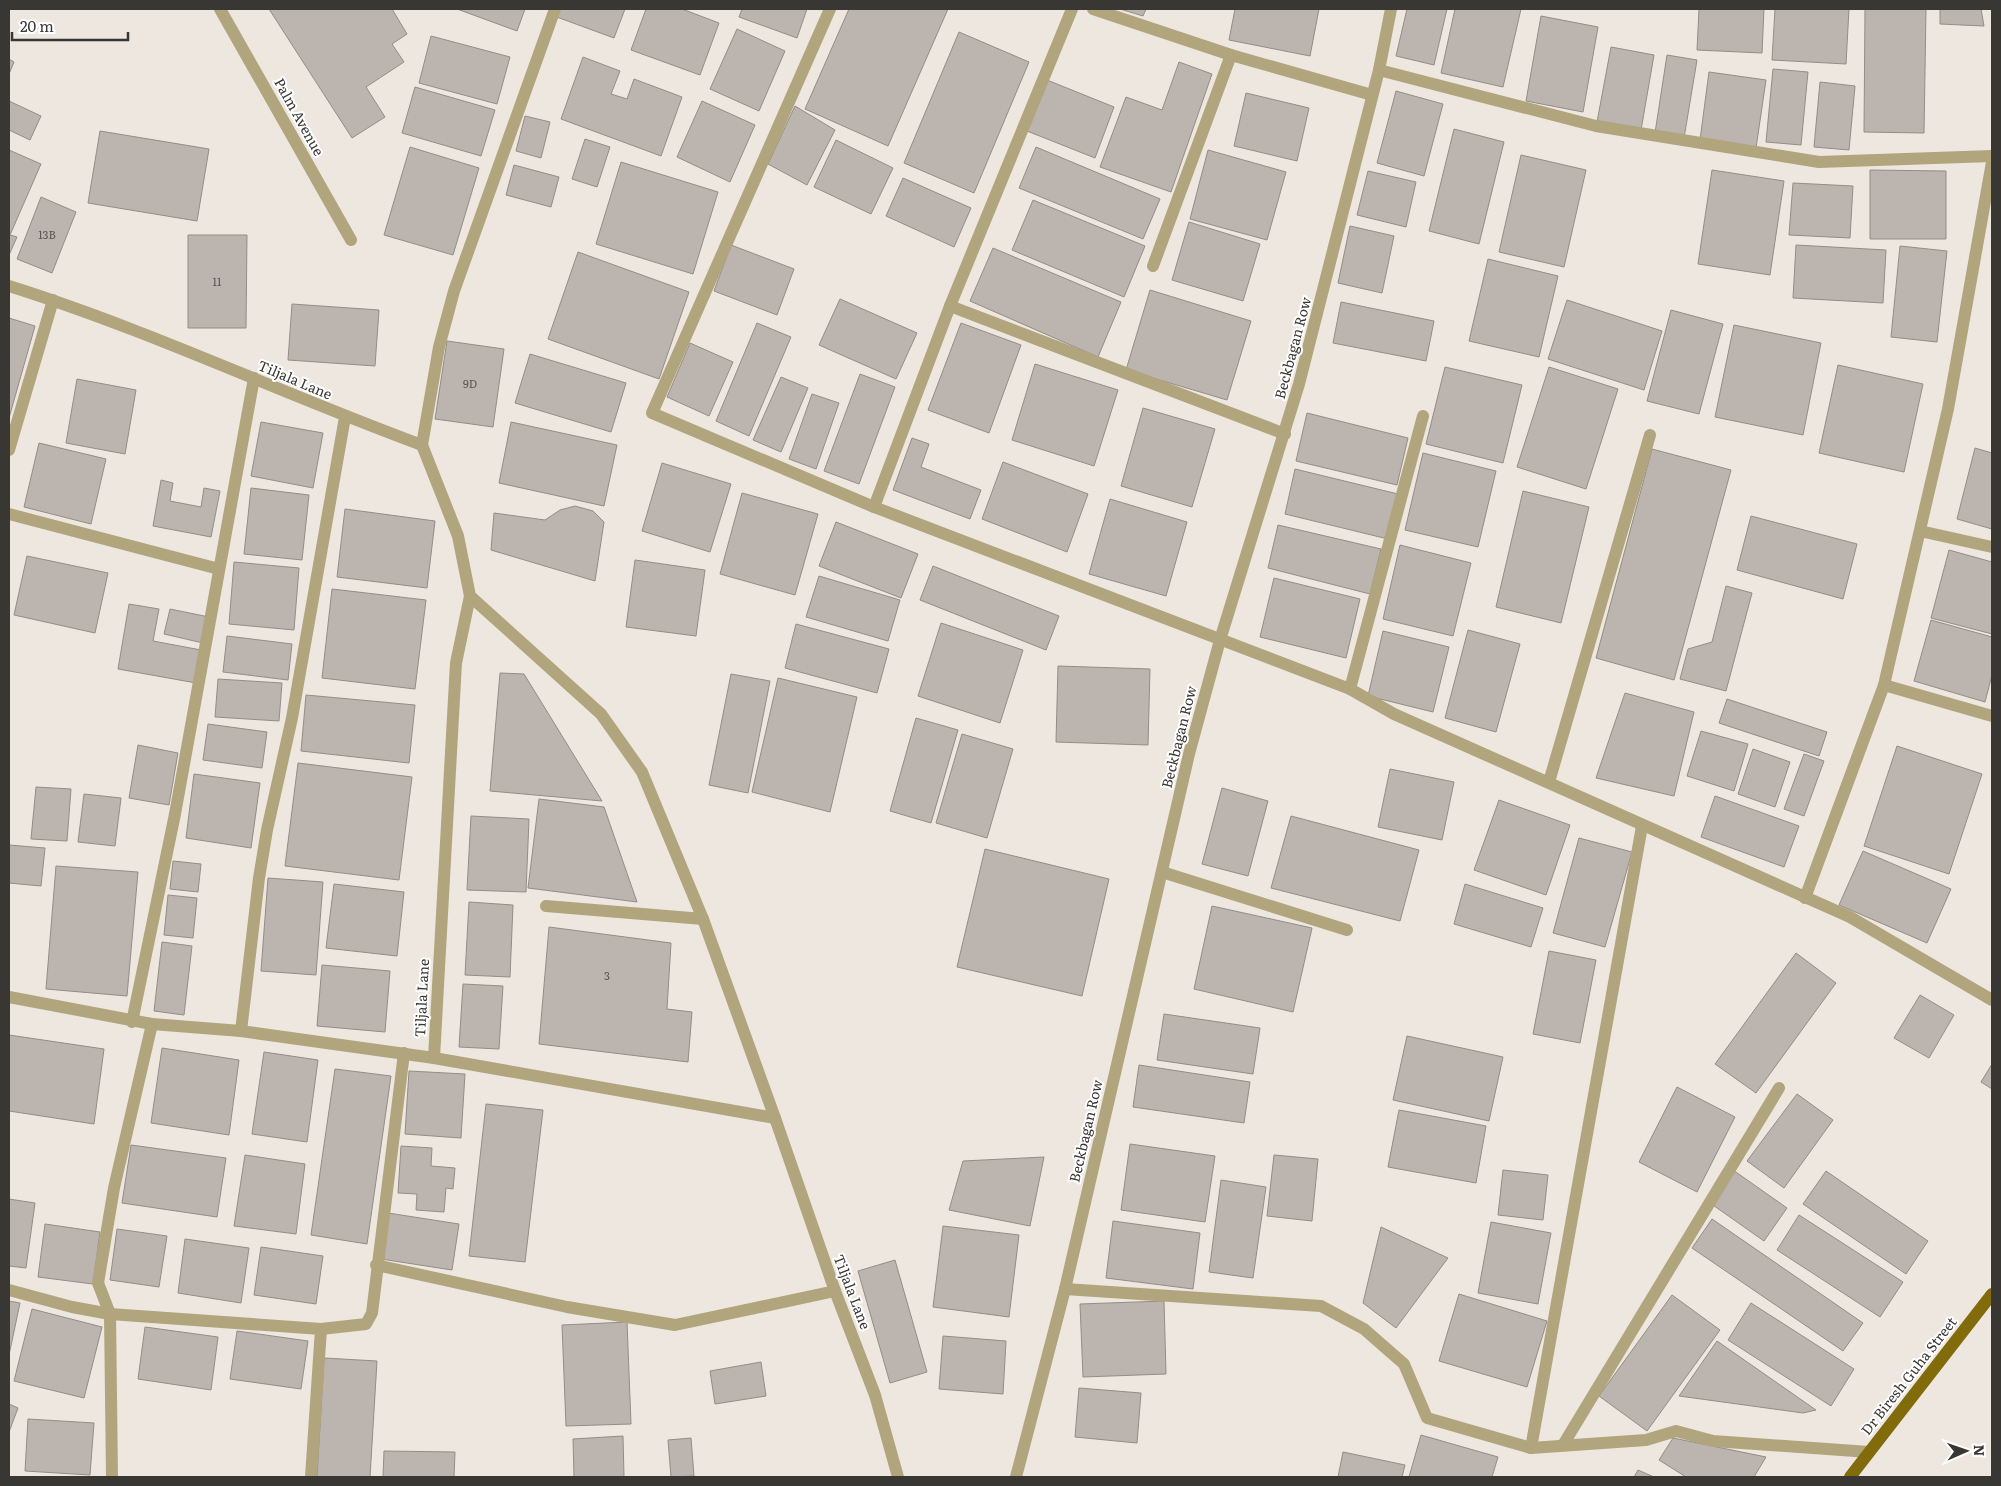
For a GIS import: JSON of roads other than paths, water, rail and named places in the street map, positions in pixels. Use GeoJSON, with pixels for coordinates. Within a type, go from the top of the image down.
{"type":"FeatureCollection","features":[{"type":"Feature","properties":{"kind":"main road","name":"Dr Biresh Guha Street"},"geometry":{"type":"LineString","coordinates":[[1850,1477],[1992,1294]]}},
{"type":"Feature","properties":{"kind":"street","name":"Palm Avenue"},"geometry":{"type":"LineString","coordinates":[[220,9],[351,240]]}},
{"type":"Feature","properties":{"kind":"street"},"geometry":{"type":"LineString","coordinates":[[422,445],[439,347],[454,291],[554,9]]}},
{"type":"Feature","properties":{"kind":"street"},"geometry":{"type":"LineString","coordinates":[[830,9],[652,413],[874,507],[1350,689],[1394,714],[1549,782],[1580,799],[1850,918],[1992,1000]]}},
{"type":"Feature","properties":{"kind":"street"},"geometry":{"type":"LineString","coordinates":[[874,507],[950,306],[1072,9]]}},
{"type":"Feature","properties":{"kind":"street"},"geometry":{"type":"LineString","coordinates":[[1093,9],[1231,55],[1372,95]]}},
{"type":"Feature","properties":{"kind":"street","name":"Beckbagan Row"},"geometry":{"type":"LineString","coordinates":[[1016,1477],[1065,1289],[1189,754],[1220,640],[1299,384],[1379,70],[1391,9]]}},
{"type":"Feature","properties":{"kind":"street"},"geometry":{"type":"LineString","coordinates":[[1153,266],[1231,55]]}},
{"type":"Feature","properties":{"kind":"street"},"geometry":{"type":"LineString","coordinates":[[1379,70],[1596,126],[1819,162],[1992,156]]}},
{"type":"Feature","properties":{"kind":"street"},"geometry":{"type":"LineString","coordinates":[[1805,898],[1884,685],[1948,409],[1992,162]]}},
{"type":"Feature","properties":{"kind":"street","name":"Tiljala Lane"},"geometry":{"type":"LineString","coordinates":[[9,286],[53,300],[254,378],[345,417],[422,445],[458,536],[470,596],[456,663],[434,1058]]}},
{"type":"Feature","properties":{"kind":"street"},"geometry":{"type":"LineString","coordinates":[[9,450],[53,300]]}},
{"type":"Feature","properties":{"kind":"street"},"geometry":{"type":"LineString","coordinates":[[950,306],[1285,434]]}},
{"type":"Feature","properties":{"kind":"street"},"geometry":{"type":"LineString","coordinates":[[132,1022],[175,814],[254,378]]}},
{"type":"Feature","properties":{"kind":"street"},"geometry":{"type":"LineString","coordinates":[[1350,689],[1422,416]]}},
{"type":"Feature","properties":{"kind":"street"},"geometry":{"type":"LineString","coordinates":[[241,1031],[267,830],[292,718],[345,417]]}},
{"type":"Feature","properties":{"kind":"street"},"geometry":{"type":"LineString","coordinates":[[1549,782],[1650,435]]}},
{"type":"Feature","properties":{"kind":"street"},"geometry":{"type":"LineString","coordinates":[[9,514],[219,569]]}},
{"type":"Feature","properties":{"kind":"street"},"geometry":{"type":"LineString","coordinates":[[1920,531],[1992,547]]}},
{"type":"Feature","properties":{"kind":"street","name":"Tiljala Lane"},"geometry":{"type":"LineString","coordinates":[[470,596],[600,714],[642,772],[703,919],[775,1118],[834,1291],[875,1395],[898,1477]]}},
{"type":"Feature","properties":{"kind":"street"},"geometry":{"type":"LineString","coordinates":[[1884,685],[1992,716]]}},
{"type":"Feature","properties":{"kind":"street"},"geometry":{"type":"LineString","coordinates":[[1531,1448],[1642,826]]}},
{"type":"Feature","properties":{"kind":"street"},"geometry":{"type":"LineString","coordinates":[[1162,872],[1347,930]]}},
{"type":"Feature","properties":{"kind":"street"},"geometry":{"type":"LineString","coordinates":[[546,906],[703,919]]}},
{"type":"Feature","properties":{"kind":"street"},"geometry":{"type":"LineString","coordinates":[[9,997],[132,1022],[241,1031],[404,1053],[775,1118]]}},
{"type":"Feature","properties":{"kind":"street"},"geometry":{"type":"LineString","coordinates":[[112,1477],[110,1314],[98,1283],[114,1188],[152,1024]]}},
{"type":"Feature","properties":{"kind":"street"},"geometry":{"type":"LineString","coordinates":[[9,1290],[72,1307],[110,1314],[321,1329],[366,1324],[372,1313],[376,1265],[404,1053]]}},
{"type":"Feature","properties":{"kind":"street"},"geometry":{"type":"LineString","coordinates":[[1563,1445],[1779,1088]]}},
{"type":"Feature","properties":{"kind":"street"},"geometry":{"type":"LineString","coordinates":[[376,1265],[567,1306],[675,1325],[834,1291]]}},
{"type":"Feature","properties":{"kind":"street"},"geometry":{"type":"LineString","coordinates":[[1065,1289],[1321,1306],[1364,1329],[1404,1364],[1427,1418],[1531,1448],[1646,1440],[1676,1431],[1713,1441],[1869,1452]]}},
{"type":"Feature","properties":{"kind":"street"},"geometry":{"type":"LineString","coordinates":[[311,1477],[321,1329]]}}]}
